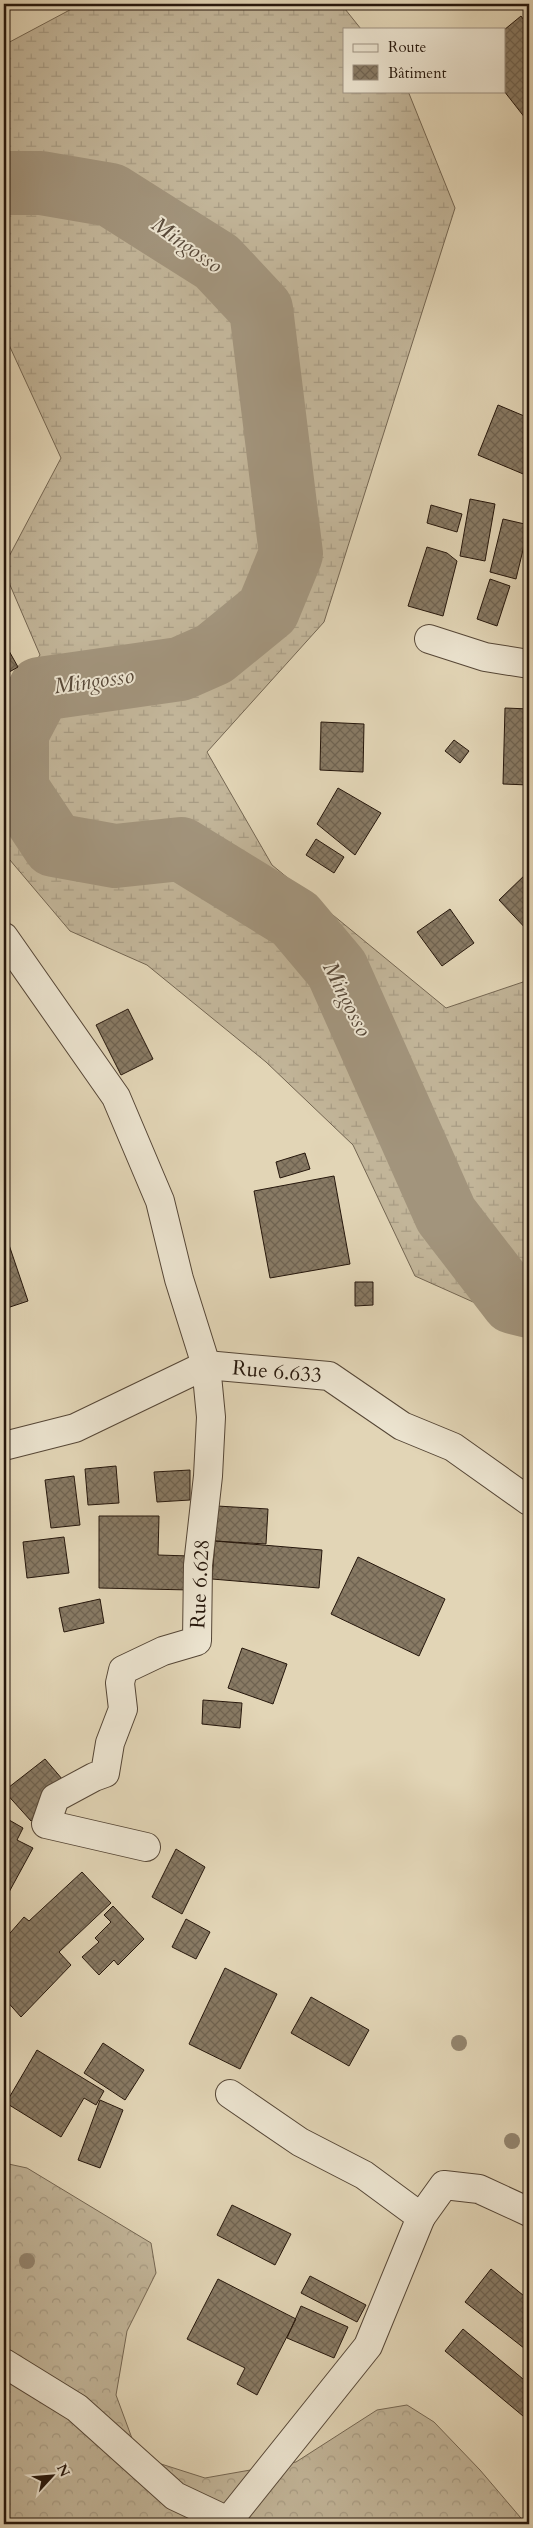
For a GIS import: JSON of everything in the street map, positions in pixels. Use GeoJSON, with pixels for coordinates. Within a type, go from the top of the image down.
{"type":"FeatureCollection","features":[{"type":"Feature","properties":{"kind":"street"},"geometry":{"type":"LineString","coordinates":[[429,639],[485,657],[529,664]]}},
{"type":"Feature","properties":{"kind":"street"},"geometry":{"type":"LineString","coordinates":[[4,937],[116,1097],[160,1201],[179,1279],[206,1365]]}},
{"type":"Feature","properties":{"kind":"street","name":"Rue 6.633"},"geometry":{"type":"LineString","coordinates":[[4,1446],[75,1428],[206,1365],[329,1376],[402,1426],[453,1447],[529,1501]]}},
{"type":"Feature","properties":{"kind":"street","name":"Rue 6.628"},"geometry":{"type":"LineString","coordinates":[[146,1847],[46,1824],[55,1798],[105,1773],[110,1743],[123,1709],[120,1683],[123,1670],[163,1651],[198,1641],[198,1564],[208,1476],[211,1417],[206,1365]]}},
{"type":"Feature","properties":{"kind":"street"},"geometry":{"type":"LineString","coordinates":[[230,2094],[300,2142],[364,2175],[421,2217]]}},
{"type":"Feature","properties":{"kind":"street"},"geometry":{"type":"LineString","coordinates":[[4,2363],[77,2408],[175,2496],[229,2523],[368,2346],[421,2217],[444,2185],[479,2189],[529,2212]]}},
{"type":"Feature","properties":{"kind":"green space"},"geometry":{"type":"Polygon","coordinates":[[[81,4],[341,4],[360,28],[343,28],[343,92],[408,92],[455,208],[324,622],[207,752],[272,865],[446,1008],[529,980],[529,1327],[415,1276],[353,1145],[266,1062],[147,965],[70,931],[4,853],[4,709],[40,655],[4,571],[4,566],[61,458],[4,334],[4,45],[81,4]]]}},
{"type":"Feature","properties":{"kind":"green space"},"geometry":{"type":"Polygon","coordinates":[[[4,2163],[27,2168],[151,2243],[156,2273],[127,2331],[116,2395],[133,2441],[158,2463],[205,2478],[296,2462],[377,2410],[407,2405],[434,2422],[480,2470],[526,2524],[4,2524],[4,2163]]]}},
{"type":"Feature","properties":{"kind":"building"},"geometry":{"type":"Polygon","coordinates":[[[521,16],[529,27],[529,123],[505,92],[506,28],[521,16]]]}},
{"type":"Feature","properties":{"kind":"building"},"geometry":{"type":"Polygon","coordinates":[[[498,405],[529,418],[528,476],[478,455],[498,405]]]}},
{"type":"Feature","properties":{"kind":"building"},"geometry":{"type":"Polygon","coordinates":[[[470,499],[495,504],[485,561],[460,556],[470,499]]]}},
{"type":"Feature","properties":{"kind":"building"},"geometry":{"type":"Polygon","coordinates":[[[431,505],[462,514],[457,532],[427,523],[431,505]]]}},
{"type":"Feature","properties":{"kind":"building"},"geometry":{"type":"Polygon","coordinates":[[[503,519],[529,525],[516,579],[490,572],[503,519]]]}},
{"type":"Feature","properties":{"kind":"building"},"geometry":{"type":"Polygon","coordinates":[[[427,547],[447,553],[457,561],[443,616],[408,606],[427,547]]]}},
{"type":"Feature","properties":{"kind":"building"},"geometry":{"type":"Polygon","coordinates":[[[490,579],[510,586],[497,626],[477,619],[490,579]]]}},
{"type":"Feature","properties":{"kind":"building"},"geometry":{"type":"Polygon","coordinates":[[[4,642],[18,667],[4,675],[4,642]]]}},
{"type":"Feature","properties":{"kind":"building"},"geometry":{"type":"Polygon","coordinates":[[[505,708],[529,709],[529,785],[503,784],[505,708]]]}},
{"type":"Feature","properties":{"kind":"building"},"geometry":{"type":"Polygon","coordinates":[[[321,722],[364,724],[363,772],[320,770],[321,722]]]}},
{"type":"Feature","properties":{"kind":"building"},"geometry":{"type":"Polygon","coordinates":[[[454,740],[469,751],[460,763],[445,751],[454,740]]]}},
{"type":"Feature","properties":{"kind":"building"},"geometry":{"type":"Polygon","coordinates":[[[338,788],[381,813],[355,855],[317,824],[338,788]]]}},
{"type":"Feature","properties":{"kind":"building"},"geometry":{"type":"Polygon","coordinates":[[[316,839],[344,857],[334,873],[306,855],[316,839]]]}},
{"type":"Feature","properties":{"kind":"building"},"geometry":{"type":"Polygon","coordinates":[[[529,871],[529,932],[499,900],[529,871]]]}},
{"type":"Feature","properties":{"kind":"building"},"geometry":{"type":"Polygon","coordinates":[[[450,909],[474,943],[442,966],[417,932],[450,909]]]}},
{"type":"Feature","properties":{"kind":"building"},"geometry":{"type":"Polygon","coordinates":[[[128,1009],[153,1059],[121,1075],[96,1025],[128,1009]]]}},
{"type":"Feature","properties":{"kind":"building"},"geometry":{"type":"Polygon","coordinates":[[[305,1153],[310,1169],[280,1178],[276,1162],[305,1153]]]}},
{"type":"Feature","properties":{"kind":"building"},"geometry":{"type":"Polygon","coordinates":[[[334,1176],[350,1264],[270,1278],[254,1191],[334,1176]]]}},
{"type":"Feature","properties":{"kind":"building"},"geometry":{"type":"Polygon","coordinates":[[[4,1230],[28,1301],[4,1309],[4,1230]]]}},
{"type":"Feature","properties":{"kind":"building"},"geometry":{"type":"Polygon","coordinates":[[[355,1282],[373,1282],[373,1305],[355,1306],[355,1282]]]}},
{"type":"Feature","properties":{"kind":"building"},"geometry":{"type":"Polygon","coordinates":[[[116,1466],[119,1503],[88,1505],[85,1469],[116,1466]]]}},
{"type":"Feature","properties":{"kind":"building"},"geometry":{"type":"Polygon","coordinates":[[[190,1470],[190,1500],[157,1502],[154,1472],[190,1470]]]}},
{"type":"Feature","properties":{"kind":"building"},"geometry":{"type":"Polygon","coordinates":[[[74,1476],[80,1525],[51,1528],[45,1480],[74,1476]]]}},
{"type":"Feature","properties":{"kind":"building"},"geometry":{"type":"Polygon","coordinates":[[[217,1506],[268,1509],[266,1544],[215,1541],[217,1506]]]}},
{"type":"Feature","properties":{"kind":"building"},"geometry":{"type":"Polygon","coordinates":[[[99,1516],[159,1516],[158,1555],[190,1556],[191,1590],[99,1588],[99,1516]]]}},
{"type":"Feature","properties":{"kind":"building"},"geometry":{"type":"Polygon","coordinates":[[[64,1537],[69,1573],[27,1578],[23,1542],[64,1537]]]}},
{"type":"Feature","properties":{"kind":"building"},"geometry":{"type":"Polygon","coordinates":[[[215,1541],[322,1550],[319,1588],[212,1579],[215,1541]]]}},
{"type":"Feature","properties":{"kind":"building"},"geometry":{"type":"Polygon","coordinates":[[[358,1557],[445,1599],[419,1656],[331,1614],[358,1557]]]}},
{"type":"Feature","properties":{"kind":"building"},"geometry":{"type":"Polygon","coordinates":[[[100,1599],[104,1623],[64,1632],[59,1608],[100,1599]]]}},
{"type":"Feature","properties":{"kind":"building"},"geometry":{"type":"Polygon","coordinates":[[[242,1648],[287,1664],[273,1704],[228,1688],[242,1648]]]}},
{"type":"Feature","properties":{"kind":"building"},"geometry":{"type":"Polygon","coordinates":[[[203,1700],[242,1703],[240,1728],[202,1724],[203,1700]]]}},
{"type":"Feature","properties":{"kind":"building"},"geometry":{"type":"Polygon","coordinates":[[[45,1759],[69,1787],[31,1821],[4,1791],[45,1759]]]}},
{"type":"Feature","properties":{"kind":"building"},"geometry":{"type":"Polygon","coordinates":[[[4,1817],[23,1828],[17,1840],[33,1848],[8,1894],[4,1891],[4,1817]]]}},
{"type":"Feature","properties":{"kind":"building"},"geometry":{"type":"Polygon","coordinates":[[[176,1849],[205,1867],[182,1914],[152,1897],[176,1849]]]}},
{"type":"Feature","properties":{"kind":"building"},"geometry":{"type":"Polygon","coordinates":[[[82,1872],[111,1903],[59,1952],[71,1965],[21,2017],[4,1998],[4,1940],[24,1917],[29,1921],[82,1872]]]}},
{"type":"Feature","properties":{"kind":"building"},"geometry":{"type":"Polygon","coordinates":[[[113,1906],[144,1939],[118,1965],[114,1960],[99,1975],[82,1957],[99,1942],[95,1938],[111,1922],[104,1915],[113,1906]]]}},
{"type":"Feature","properties":{"kind":"building"},"geometry":{"type":"Polygon","coordinates":[[[186,1919],[210,1932],[196,1959],[172,1947],[186,1919]]]}},
{"type":"Feature","properties":{"kind":"building"},"geometry":{"type":"Polygon","coordinates":[[[225,1968],[277,1994],[240,2069],[189,2044],[225,1968]]]}},
{"type":"Feature","properties":{"kind":"building"},"geometry":{"type":"Polygon","coordinates":[[[311,1997],[369,2030],[349,2066],[291,2033],[311,1997]]]}},
{"type":"Feature","properties":{"kind":"building"},"geometry":{"type":"Polygon","coordinates":[[[103,2043],[144,2070],[125,2100],[84,2073],[103,2043]]]}},
{"type":"Feature","properties":{"kind":"building"},"geometry":{"type":"Polygon","coordinates":[[[37,2050],[104,2091],[96,2105],[84,2098],[61,2137],[6,2103],[37,2050]]]}},
{"type":"Feature","properties":{"kind":"building"},"geometry":{"type":"Polygon","coordinates":[[[100,2100],[123,2110],[100,2168],[78,2160],[100,2100]]]}},
{"type":"Feature","properties":{"kind":"building"},"geometry":{"type":"Polygon","coordinates":[[[232,2205],[291,2234],[275,2265],[217,2235],[232,2205]]]}},
{"type":"Feature","properties":{"kind":"building"},"geometry":{"type":"Polygon","coordinates":[[[491,2269],[529,2300],[529,2352],[465,2302],[491,2269]]]}},
{"type":"Feature","properties":{"kind":"building"},"geometry":{"type":"Polygon","coordinates":[[[310,2276],[366,2305],[357,2322],[301,2293],[310,2276]]]}},
{"type":"Feature","properties":{"kind":"building"},"geometry":{"type":"Polygon","coordinates":[[[218,2279],[296,2319],[257,2395],[237,2384],[245,2368],[187,2339],[218,2279]]]}},
{"type":"Feature","properties":{"kind":"building"},"geometry":{"type":"Polygon","coordinates":[[[301,2306],[348,2327],[334,2358],[287,2338],[301,2306]]]}},
{"type":"Feature","properties":{"kind":"building"},"geometry":{"type":"Polygon","coordinates":[[[463,2329],[529,2384],[529,2421],[445,2351],[463,2329]]]}},
{"type":"Feature","properties":{"kind":"waterway","name":"Mingosso"},"geometry":{"type":"LineString","coordinates":[[4,183],[41,183],[111,195],[217,262],[261,309],[291,554],[268,610],[214,654],[180,669],[40,689],[17,733],[17,789],[54,845],[115,856],[181,849],[295,919],[337,969],[446,1215],[513,1302],[529,1306]]}}]}
